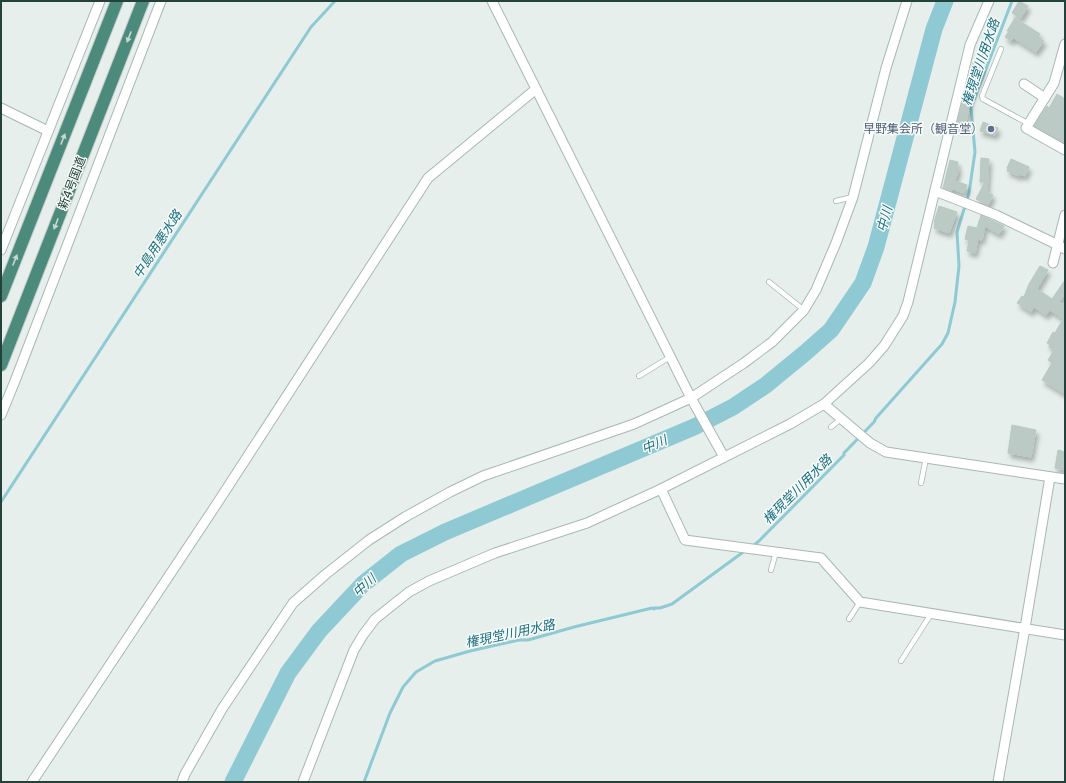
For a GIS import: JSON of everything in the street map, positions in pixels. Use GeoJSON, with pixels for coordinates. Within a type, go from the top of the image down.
{"type":"FeatureCollection","features":[{"type":"Feature","properties":{"kind":"highway","name":"新4号国道"},"geometry":{"type":"LineString","coordinates":[[1,296],[117,1]]}},
{"type":"Feature","properties":{"kind":"highway","name":"新4号国道"},"geometry":{"type":"LineString","coordinates":[[1,365],[143,1]]}},
{"type":"Feature","properties":{"kind":"street"},"geometry":{"type":"LineString","coordinates":[[1,250],[100,1]]}},
{"type":"Feature","properties":{"kind":"street"},"geometry":{"type":"LineString","coordinates":[[1,415],[161,1]]}},
{"type":"Feature","properties":{"kind":"street"},"geometry":{"type":"LineString","coordinates":[[492,1],[670,357],[722,454]]}},
{"type":"Feature","properties":{"kind":"street"},"geometry":{"type":"LineString","coordinates":[[182,782],[185,774],[222,709],[293,603],[368,540],[405,517],[483,476],[634,424],[693,401],[772,342],[804,310],[816,290],[836,243],[853,196],[886,68],[907,1]]}},
{"type":"Feature","properties":{"kind":"street"},"geometry":{"type":"LineString","coordinates":[[303,782],[354,650],[375,619],[409,592],[429,581],[495,553],[587,523],[661,489],[722,454],[790,424],[824,404],[869,363],[884,346],[903,316],[908,302],[954,106],[970,45],[988,1]]}},
{"type":"Feature","properties":{"kind":"street"},"geometry":{"type":"LineString","coordinates":[[1065,44],[1054,82],[1026,128],[1065,150]]}},
{"type":"Feature","properties":{"kind":"street"},"geometry":{"type":"LineString","coordinates":[[1024,84],[1045,98]]}},
{"type":"Feature","properties":{"kind":"street"},"geometry":{"type":"LineString","coordinates":[[32,782],[218,502],[428,178],[536,89]]}},
{"type":"Feature","properties":{"kind":"street"},"geometry":{"type":"LineString","coordinates":[[1,108],[48,131]]}},
{"type":"Feature","properties":{"kind":"street"},"geometry":{"type":"LineString","coordinates":[[935,191],[996,215],[1061,247]]}},
{"type":"Feature","properties":{"kind":"street"},"geometry":{"type":"LineString","coordinates":[[1053,263],[1061,247],[1065,215]]}},
{"type":"Feature","properties":{"kind":"street"},"geometry":{"type":"LineString","coordinates":[[824,404],[870,443],[886,452],[1065,479]]}},
{"type":"Feature","properties":{"kind":"street"},"geometry":{"type":"LineString","coordinates":[[998,782],[1050,477]]}},
{"type":"Feature","properties":{"kind":"street"},"geometry":{"type":"LineString","coordinates":[[661,489],[685,540],[821,558],[860,602],[1065,635]]}},
{"type":"Feature","properties":{"kind":"lane"},"geometry":{"type":"LineString","coordinates":[[1001,49],[982,96],[983,99],[1028,124]]}},
{"type":"Feature","properties":{"kind":"lane"},"geometry":{"type":"LineString","coordinates":[[836,201],[853,196]]}},
{"type":"Feature","properties":{"kind":"lane"},"geometry":{"type":"LineString","coordinates":[[769,282],[804,310]]}},
{"type":"Feature","properties":{"kind":"lane"},"geometry":{"type":"LineString","coordinates":[[639,376],[670,357]]}},
{"type":"Feature","properties":{"kind":"lane"},"geometry":{"type":"LineString","coordinates":[[832,428],[841,419]]}},
{"type":"Feature","properties":{"kind":"lane"},"geometry":{"type":"LineString","coordinates":[[921,482],[926,458]]}},
{"type":"Feature","properties":{"kind":"lane"},"geometry":{"type":"LineString","coordinates":[[771,570],[776,552]]}},
{"type":"Feature","properties":{"kind":"lane"},"geometry":{"type":"LineString","coordinates":[[849,618],[860,602]]}},
{"type":"Feature","properties":{"kind":"lane"},"geometry":{"type":"LineString","coordinates":[[901,661],[931,614]]}},
{"type":"Feature","properties":{"kind":"building"},"geometry":{"type":"Polygon","coordinates":[[[1019,1],[1028,6],[1021,18],[1012,13],[1019,1]]]}},
{"type":"Feature","properties":{"kind":"building"},"geometry":{"type":"Polygon","coordinates":[[[1015,18],[1040,34],[1038,37],[1044,41],[1036,52],[1014,38],[1011,41],[1005,37],[1015,18]]]}},
{"type":"Feature","properties":{"kind":"building"},"geometry":{"type":"Polygon","coordinates":[[[973,63],[983,67],[977,83],[975,83],[973,95],[971,94],[965,129],[956,127],[973,63]]]}},
{"type":"Feature","properties":{"kind":"building"},"geometry":{"type":"Polygon","coordinates":[[[1057,94],[1065,99],[1065,143],[1034,126],[1047,106],[1049,108],[1057,94]]]}},
{"type":"Feature","properties":{"kind":"building"},"geometry":{"type":"Polygon","coordinates":[[[983,122],[998,128],[995,135],[980,131],[983,122]]]}},
{"type":"Feature","properties":{"kind":"building"},"geometry":{"type":"Polygon","coordinates":[[[981,158],[989,159],[987,192],[993,195],[988,205],[976,199],[985,182],[980,182],[981,158]]]}},
{"type":"Feature","properties":{"kind":"building"},"geometry":{"type":"Polygon","coordinates":[[[1011,159],[1029,167],[1025,176],[1020,174],[1019,176],[1007,171],[1011,159]]]}},
{"type":"Feature","properties":{"kind":"building"},"geometry":{"type":"Polygon","coordinates":[[[950,160],[958,162],[957,168],[959,168],[955,181],[967,185],[964,193],[953,189],[952,191],[943,188],[950,160]]]}},
{"type":"Feature","properties":{"kind":"building"},"geometry":{"type":"Polygon","coordinates":[[[939,206],[957,212],[949,233],[934,228],[934,222],[939,206]]]}},
{"type":"Feature","properties":{"kind":"building"},"geometry":{"type":"Polygon","coordinates":[[[981,215],[1004,226],[999,234],[985,226],[982,240],[978,239],[975,253],[967,251],[969,240],[965,239],[968,226],[977,228],[981,215]]]}},
{"type":"Feature","properties":{"kind":"building"},"geometry":{"type":"Polygon","coordinates":[[[1040,266],[1048,270],[1037,289],[1052,299],[1065,280],[1065,294],[1059,302],[1065,306],[1065,394],[1042,380],[1052,363],[1048,360],[1054,350],[1049,347],[1050,345],[1047,343],[1063,319],[1050,310],[1046,315],[1034,307],[1031,312],[1017,303],[1022,296],[1024,297],[1029,284],[1040,266]]]}},
{"type":"Feature","properties":{"kind":"building"},"geometry":{"type":"Polygon","coordinates":[[[1012,425],[1036,430],[1031,457],[1008,453],[1012,425]]]}},
{"type":"Feature","properties":{"kind":"building"},"geometry":{"type":"Polygon","coordinates":[[[1058,450],[1065,452],[1065,470],[1055,468],[1058,450]]]}},
{"type":"Feature","properties":{"kind":"waterway","name":"中島用悪水路"},"geometry":{"type":"LineString","coordinates":[[1,502],[311,27],[335,1]]}},
{"type":"Feature","properties":{"kind":"waterway","name":"中川"},"geometry":{"type":"LineString","coordinates":[[233,782],[288,673],[319,631],[363,584],[401,554],[445,532],[694,427],[733,407],[766,385],[831,330],[863,283],[876,247],[934,29],[945,1]]}},
{"type":"Feature","properties":{"kind":"waterway","name":"権現堂川用水路"},"geometry":{"type":"LineString","coordinates":[[753,546],[844,455],[844,453],[874,422],[942,344],[948,333],[955,302],[959,266],[957,232],[969,193],[975,152],[971,108],[1012,1]]}},
{"type":"Feature","properties":{"kind":"waterway","name":"権現堂川用水路"},"geometry":{"type":"LineString","coordinates":[[364,782],[390,713],[403,687],[416,672],[435,661],[470,651],[519,640],[528,640],[574,627],[672,604],[746,550]]}},
{"type":"Feature","properties":{"kind":"place","name":"早野集会所（観音堂）"},"geometry":{"type":"Point","coordinates":[991,129]}}]}
